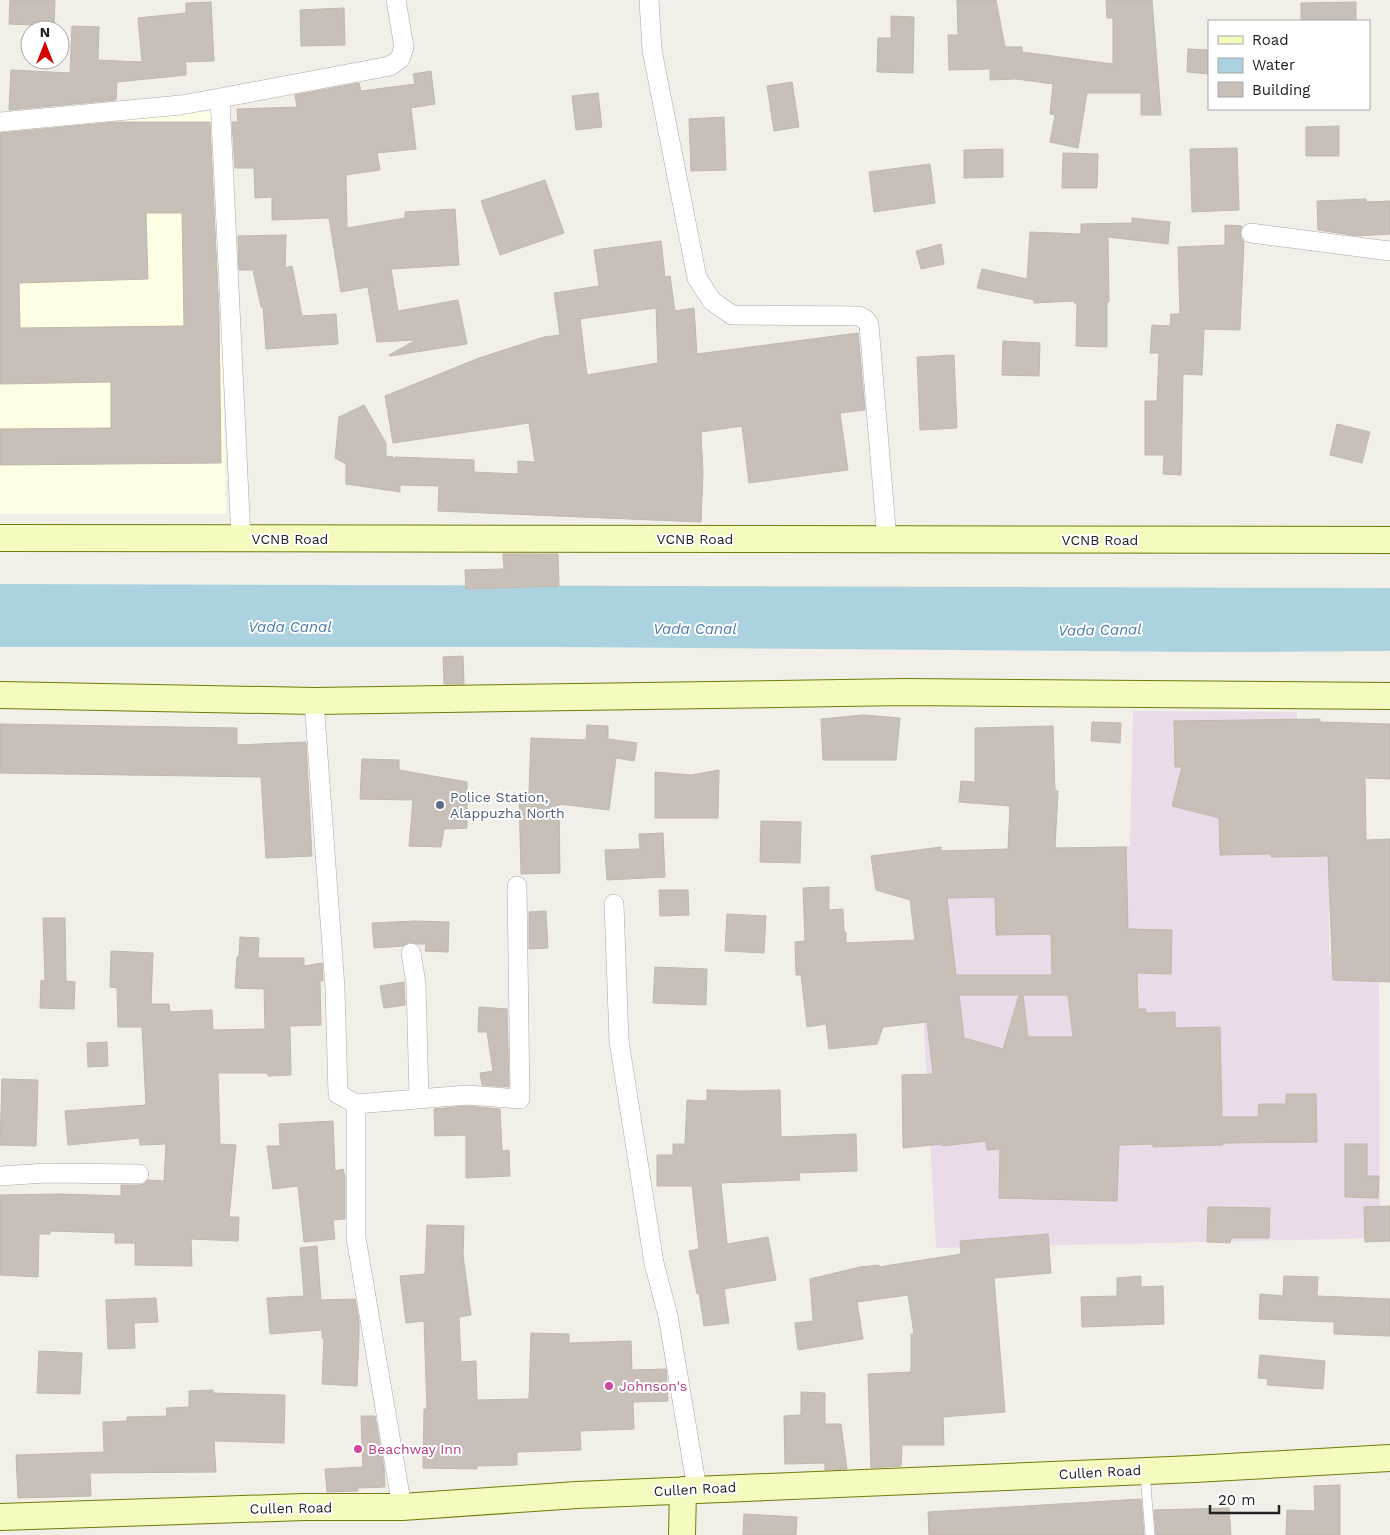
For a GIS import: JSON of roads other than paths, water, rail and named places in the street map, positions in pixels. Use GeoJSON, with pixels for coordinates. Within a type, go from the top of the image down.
{"type":"FeatureCollection","features":[{"type":"Feature","properties":{"kind":"main road","name":"VCNB Road"},"geometry":{"type":"LineString","coordinates":[[0,538],[1390,540]]}},
{"type":"Feature","properties":{"kind":"main road"},"geometry":{"type":"LineString","coordinates":[[0,695],[314,701],[906,692],[1390,696]]}},
{"type":"Feature","properties":{"kind":"main road","name":"Cullen Road"},"geometry":{"type":"LineString","coordinates":[[0,1517],[304,1507],[402,1507],[577,1495],[1390,1458]]}},
{"type":"Feature","properties":{"kind":"main road"},"geometry":{"type":"LineString","coordinates":[[682,1535],[690,1490]]}},
{"type":"Feature","properties":{"kind":"street"},"geometry":{"type":"LineString","coordinates":[[0,122],[181,105],[390,66],[400,59],[404,47],[396,0]]}},
{"type":"Feature","properties":{"kind":"street"},"geometry":{"type":"LineString","coordinates":[[649,0],[652,50],[697,278],[712,301],[732,315],[858,316],[866,320],[869,325],[887,540]]}},
{"type":"Feature","properties":{"kind":"street"},"geometry":{"type":"LineString","coordinates":[[220,98],[241,539]]}},
{"type":"Feature","properties":{"kind":"street"},"geometry":{"type":"LineString","coordinates":[[1251,233],[1390,251]]}},
{"type":"Feature","properties":{"kind":"street"},"geometry":{"type":"LineString","coordinates":[[314,701],[335,988],[338,1094],[356,1104],[467,1095],[520,1099],[517,886]]}},
{"type":"Feature","properties":{"kind":"street"},"geometry":{"type":"LineString","coordinates":[[614,904],[619,1041],[654,1263],[668,1316],[690,1490]]}},
{"type":"Feature","properties":{"kind":"street"},"geometry":{"type":"LineString","coordinates":[[412,953],[416,983],[419,1098]]}},
{"type":"Feature","properties":{"kind":"street"},"geometry":{"type":"LineString","coordinates":[[356,1104],[356,1238],[402,1507]]}},
{"type":"Feature","properties":{"kind":"street"},"geometry":{"type":"LineString","coordinates":[[0,1176],[46,1173],[139,1174]]}},
{"type":"Feature","properties":{"kind":"lane"},"geometry":{"type":"LineString","coordinates":[[1145,1470],[1150,1535]]}},
{"type":"Feature","properties":{"kind":"water","name":"Vada Canal"},"geometry":{"type":"Polygon","coordinates":[[[0,584],[1390,588],[1390,651],[1212,652],[563,647],[0,647],[0,584]]]}},
{"type":"Feature","properties":{"kind":"place","name":"Police Station, Alappuzha North"},"geometry":{"type":"Point","coordinates":[440,805]}},
{"type":"Feature","properties":{"kind":"place","name":"Johnson's"},"geometry":{"type":"Point","coordinates":[609,1386]}},
{"type":"Feature","properties":{"kind":"place","name":"Beachway Inn"},"geometry":{"type":"Point","coordinates":[358,1449]}}]}
